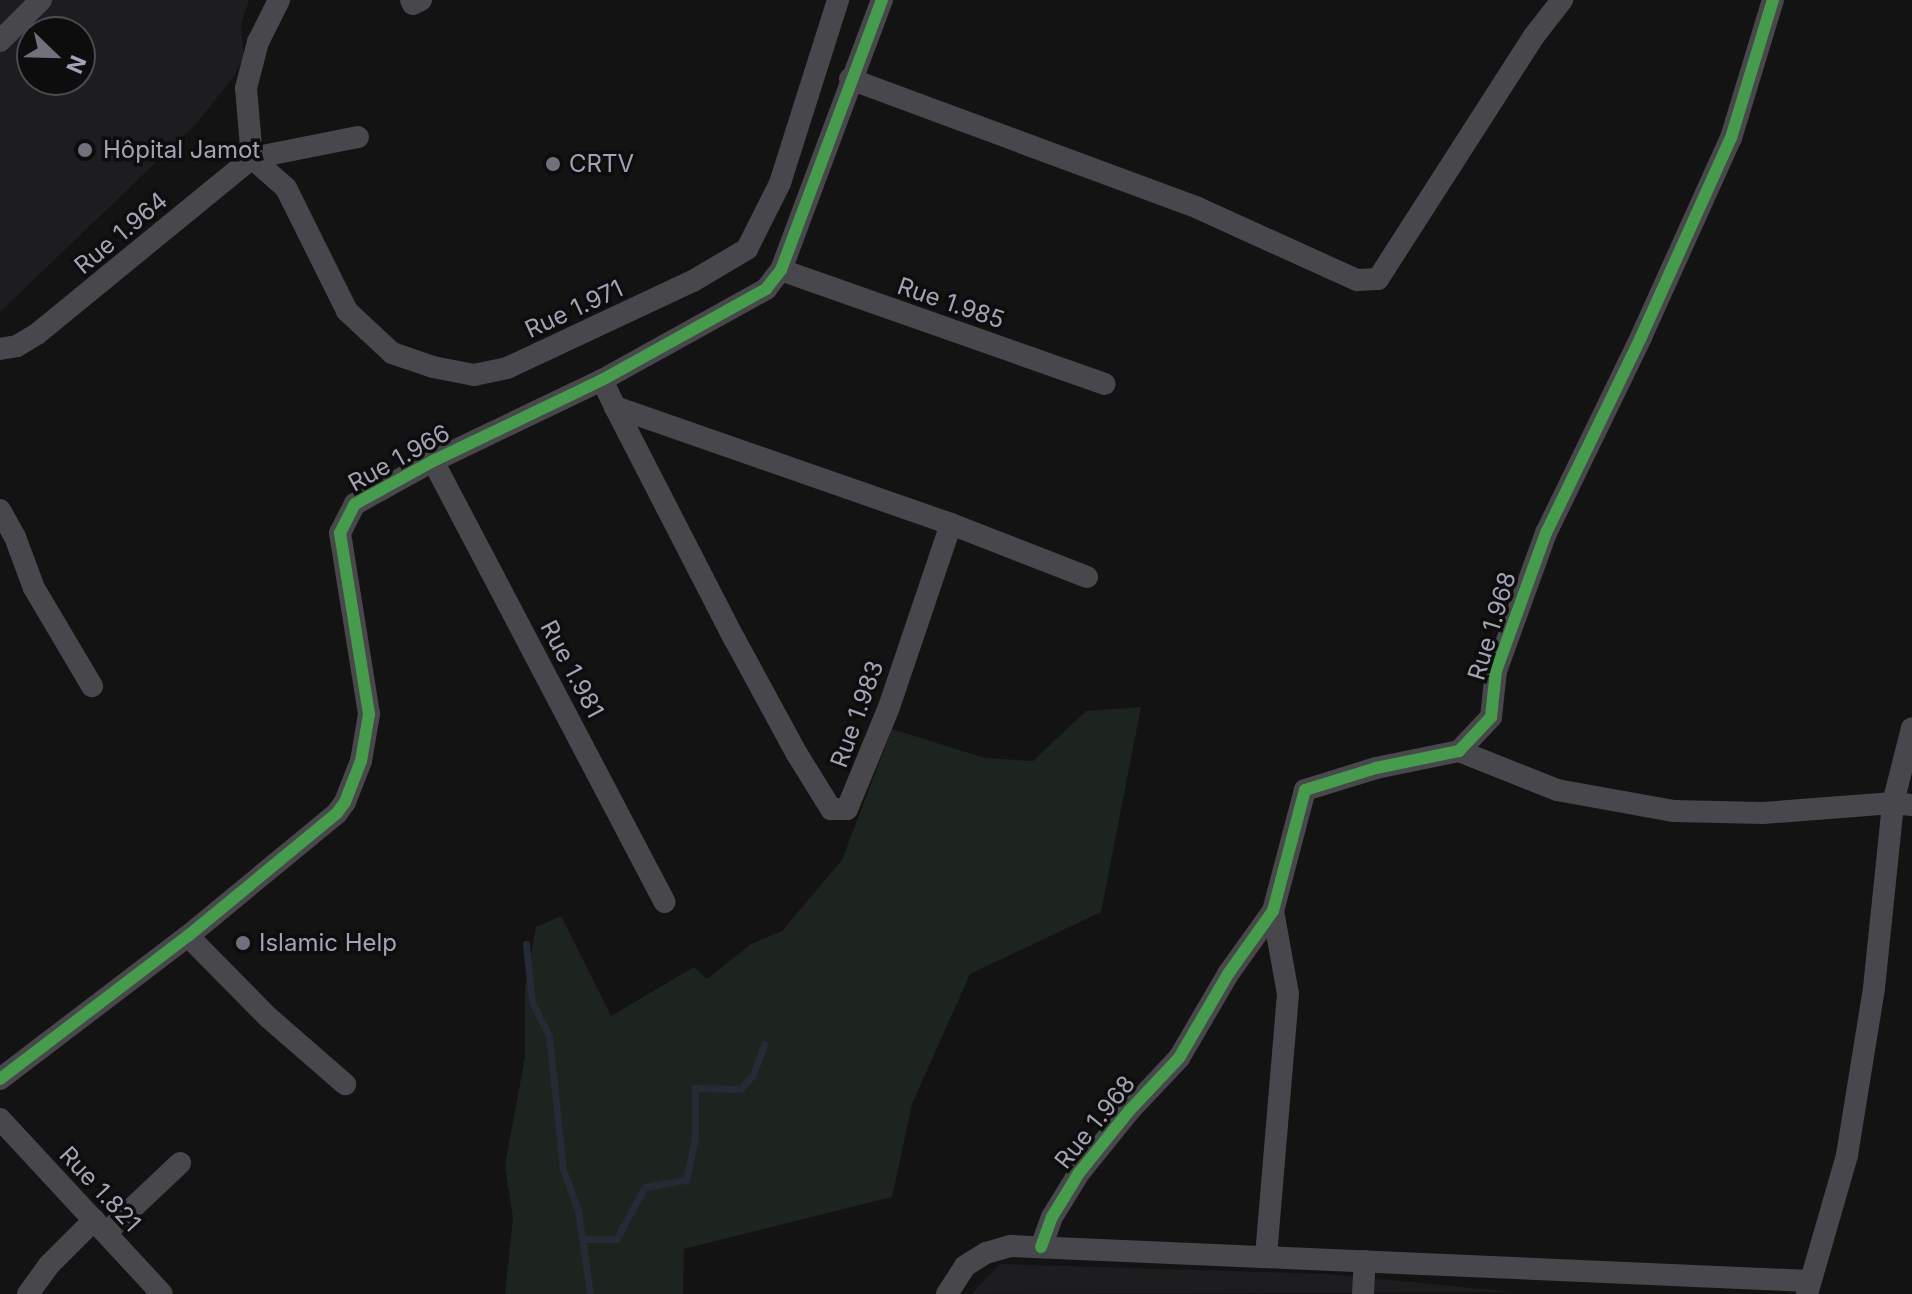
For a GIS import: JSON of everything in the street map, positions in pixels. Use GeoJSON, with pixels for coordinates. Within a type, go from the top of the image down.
{"type":"FeatureCollection","features":[{"type":"Feature","properties":{"kind":"street"},"geometry":{"type":"LineString","coordinates":[[0,41],[41,0]]}},
{"type":"Feature","properties":{"kind":"street"},"geometry":{"type":"LineString","coordinates":[[279,0],[258,42],[246,88],[252,158],[358,137]]}},
{"type":"Feature","properties":{"kind":"street"},"geometry":{"type":"LineString","coordinates":[[411,0],[413,4],[421,0]]}},
{"type":"Feature","properties":{"kind":"street","name":"Rue 1.971"},"geometry":{"type":"LineString","coordinates":[[252,158],[286,188],[347,311],[392,353],[433,367],[474,375],[507,368],[679,288],[747,249],[780,183],[838,0]]}},
{"type":"Feature","properties":{"kind":"street","name":"Rue 1.966"},"geometry":{"type":"LineString","coordinates":[[0,1079],[188,936],[337,813],[345,802],[361,761],[369,714],[340,533],[355,504],[433,461],[602,380],[766,289],[781,270],[882,0]]}},
{"type":"Feature","properties":{"kind":"street"},"geometry":{"type":"LineString","coordinates":[[850,79],[1198,208],[1357,280],[1378,279],[1534,36],[1562,0]]}},
{"type":"Feature","properties":{"kind":"street","name":"Rue 1.968"},"geometry":{"type":"LineString","coordinates":[[1041,1247],[1052,1217],[1079,1173],[1129,1111],[1179,1058],[1228,974],[1273,911],[1305,790],[1376,768],[1459,751],[1491,717],[1496,671],[1546,533],[1641,337],[1731,138],[1773,0]]}},
{"type":"Feature","properties":{"kind":"street","name":"Rue 1.964"},"geometry":{"type":"LineString","coordinates":[[0,349],[17,346],[37,334],[252,158]]}},
{"type":"Feature","properties":{"kind":"street","name":"Rue 1.985"},"geometry":{"type":"LineString","coordinates":[[781,270],[1104,384]]}},
{"type":"Feature","properties":{"kind":"street","name":"Rue 1.983"},"geometry":{"type":"LineString","coordinates":[[602,380],[735,640],[831,809],[847,809],[855,796],[951,524]]}},
{"type":"Feature","properties":{"kind":"street"},"geometry":{"type":"LineString","coordinates":[[615,407],[951,524],[1087,577]]}},
{"type":"Feature","properties":{"kind":"street","name":"Rue 1.981"},"geometry":{"type":"LineString","coordinates":[[433,461],[665,902]]}},
{"type":"Feature","properties":{"kind":"street"},"geometry":{"type":"LineString","coordinates":[[0,510],[15,537],[34,588],[92,686]]}},
{"type":"Feature","properties":{"kind":"street"},"geometry":{"type":"LineString","coordinates":[[947,1294],[965,1266],[986,1253],[1011,1246],[1365,1261],[1808,1288],[1847,1155],[1912,728]]}},
{"type":"Feature","properties":{"kind":"street"},"geometry":{"type":"LineString","coordinates":[[1459,751],[1557,790],[1674,811],[1763,813],[1902,804]]}},
{"type":"Feature","properties":{"kind":"street"},"geometry":{"type":"LineString","coordinates":[[1266,1256],[1288,994],[1273,911]]}},
{"type":"Feature","properties":{"kind":"street"},"geometry":{"type":"LineString","coordinates":[[188,936],[269,1018],[345,1084]]}},
{"type":"Feature","properties":{"kind":"street","name":"Rue 1.821"},"geometry":{"type":"LineString","coordinates":[[0,1119],[162,1294]]}},
{"type":"Feature","properties":{"kind":"street"},"geometry":{"type":"LineString","coordinates":[[28,1294],[49,1265],[180,1163]]}},
{"type":"Feature","properties":{"kind":"street"},"geometry":{"type":"LineString","coordinates":[[1363,1294],[1365,1261]]}},
{"type":"Feature","properties":{"kind":"shaded area","name":"Hôpital Jamot"},"geometry":{"type":"Polygon","coordinates":[[[0,0],[249,0],[241,24],[244,57],[234,76],[197,123],[0,312],[0,0]]]}},
{"type":"Feature","properties":{"kind":"shaded area"},"geometry":{"type":"Polygon","coordinates":[[[1141,707],[1101,912],[970,974],[912,1104],[892,1197],[684,1249],[683,1294],[505,1294],[513,1218],[505,1165],[525,1057],[525,987],[536,927],[561,916],[611,1016],[694,967],[707,979],[751,944],[782,931],[842,860],[892,729],[985,758],[1033,761],[1086,711],[1141,707]]]}},
{"type":"Feature","properties":{"kind":"shaded area"},"geometry":{"type":"Polygon","coordinates":[[[1000,1264],[1328,1274],[1514,1292],[971,1294],[1000,1264]]]}},
{"type":"Feature","properties":{"kind":"waterway"},"geometry":{"type":"LineString","coordinates":[[526,944],[532,1002],[549,1036],[563,1169],[578,1211],[590,1294]]}},
{"type":"Feature","properties":{"kind":"waterway"},"geometry":{"type":"LineString","coordinates":[[582,1239],[616,1239],[645,1187],[686,1180],[695,1138],[695,1088],[740,1089],[753,1075],[764,1044]]}},
{"type":"Feature","properties":{"kind":"cycle path"},"geometry":{"type":"LineString","coordinates":[[0,1079],[188,936],[337,813],[345,802],[361,761],[369,714],[340,533],[355,504],[433,461],[602,380],[766,289],[781,270],[882,0]]}},
{"type":"Feature","properties":{"kind":"cycle path"},"geometry":{"type":"LineString","coordinates":[[1041,1247],[1052,1217],[1079,1173],[1129,1111],[1179,1058],[1228,974],[1273,911],[1305,790],[1376,768],[1459,751],[1491,717],[1496,671],[1546,533],[1641,337],[1731,138],[1773,0]]}},
{"type":"Feature","properties":{"kind":"place","name":"Hôpital Jamot"},"geometry":{"type":"Point","coordinates":[85,150]}},
{"type":"Feature","properties":{"kind":"place","name":"CRTV"},"geometry":{"type":"Point","coordinates":[553,164]}},
{"type":"Feature","properties":{"kind":"place","name":"Islamic Help"},"geometry":{"type":"Point","coordinates":[243,943]}}]}
